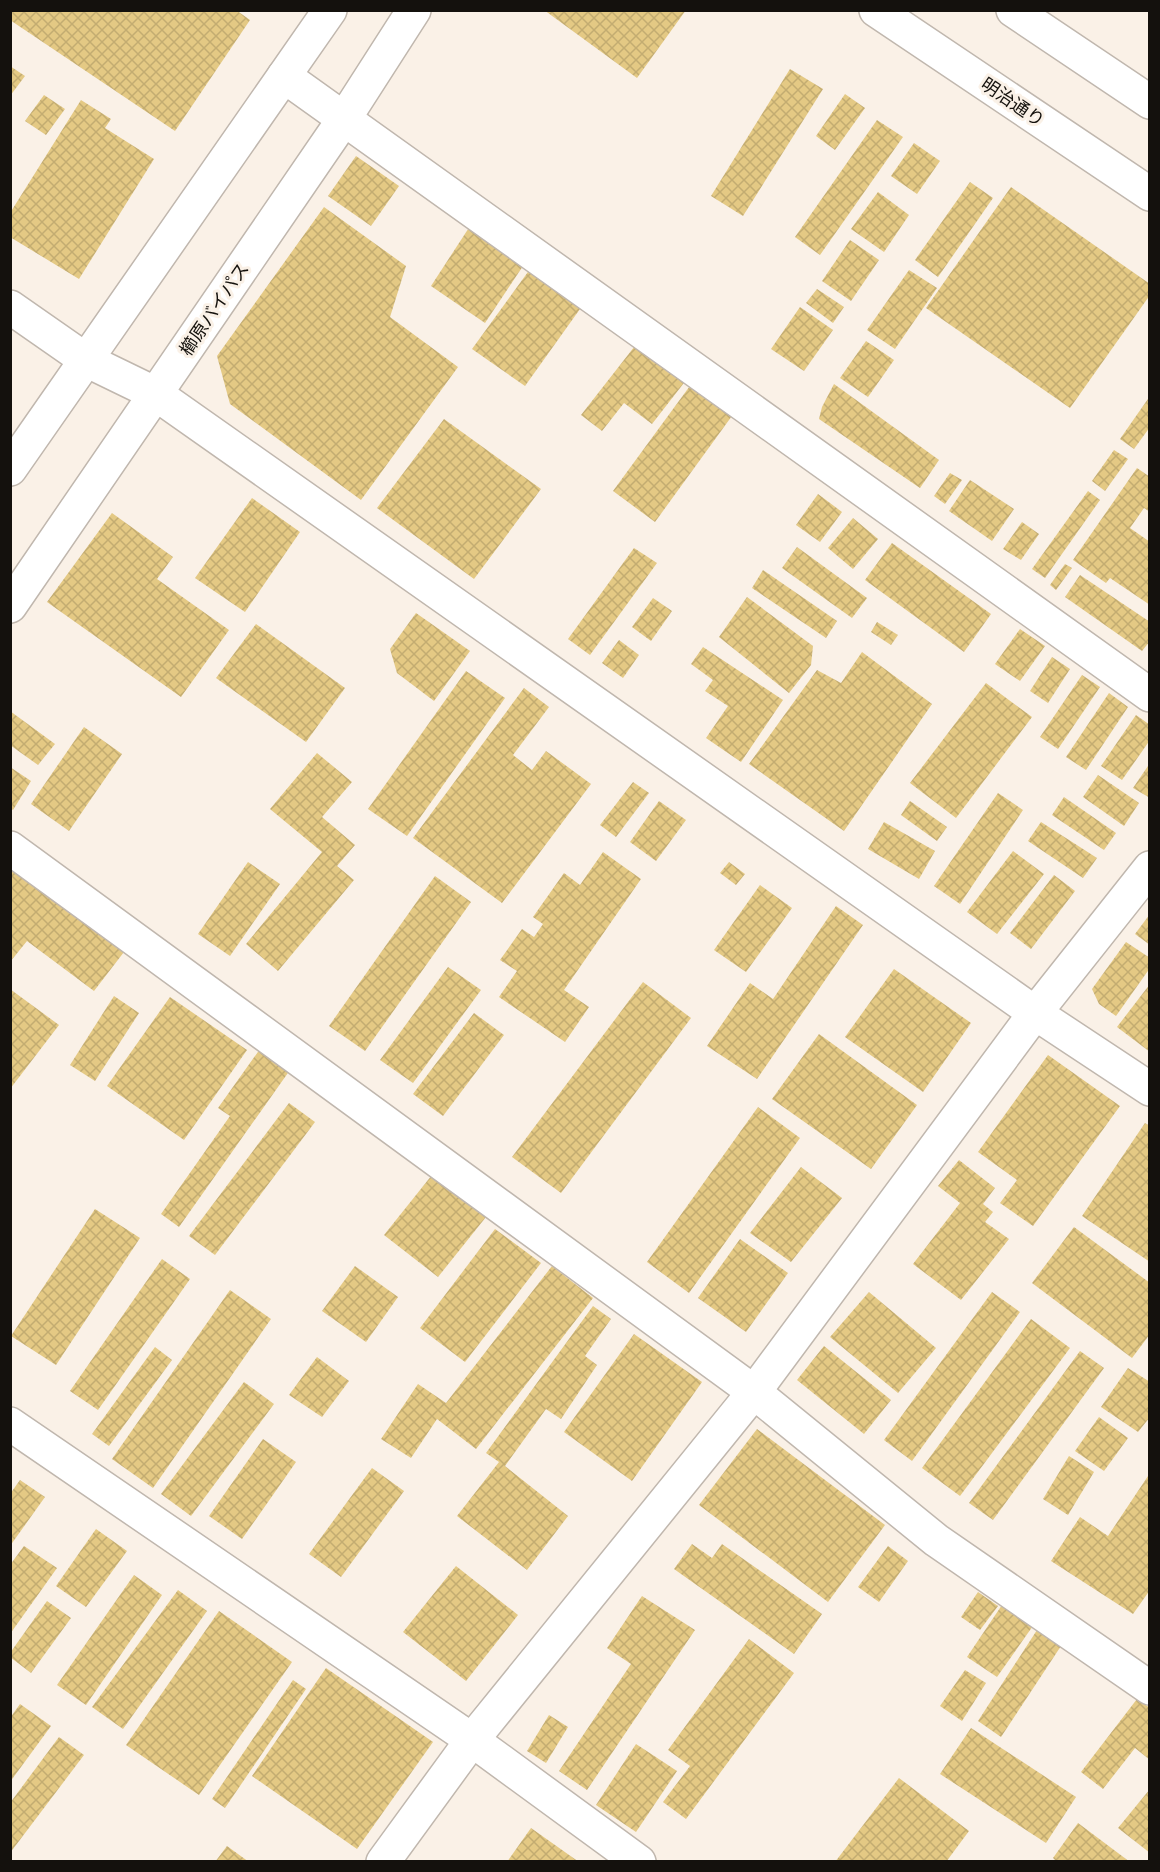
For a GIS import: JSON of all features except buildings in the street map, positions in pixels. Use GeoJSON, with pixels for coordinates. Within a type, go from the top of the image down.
{"type":"FeatureCollection","features":[{"type":"Feature","properties":{"kind":"main road"},"geometry":{"type":"LineString","coordinates":[[10,469],[330,10]]}},
{"type":"Feature","properties":{"kind":"main road","name":"櫛原バイパス"},"geometry":{"type":"LineString","coordinates":[[10,606],[344,119],[414,10]]}},
{"type":"Feature","properties":{"kind":"main road","name":"明治通り"},"geometry":{"type":"LineString","coordinates":[[876,10],[1149,194]]}},
{"type":"Feature","properties":{"kind":"main road"},"geometry":{"type":"LineString","coordinates":[[1013,10],[1149,102]]}},
{"type":"Feature","properties":{"kind":"main road"},"geometry":{"type":"LineString","coordinates":[[284,76],[1149,695]]}},
{"type":"Feature","properties":{"kind":"main road"},"geometry":{"type":"LineString","coordinates":[[10,307],[86,360],[156,394],[1035,1014],[1149,1089]]}},
{"type":"Feature","properties":{"kind":"main road"},"geometry":{"type":"LineString","coordinates":[[10,848],[754,1392],[936,1540],[1147,1680]]}},
{"type":"Feature","properties":{"kind":"main road"},"geometry":{"type":"LineString","coordinates":[[383,1862],[472,1740],[754,1392],[1035,1014],[1149,868]]}},
{"type":"Feature","properties":{"kind":"main road"},"geometry":{"type":"LineString","coordinates":[[10,1424],[472,1740],[639,1862]]}}]}
